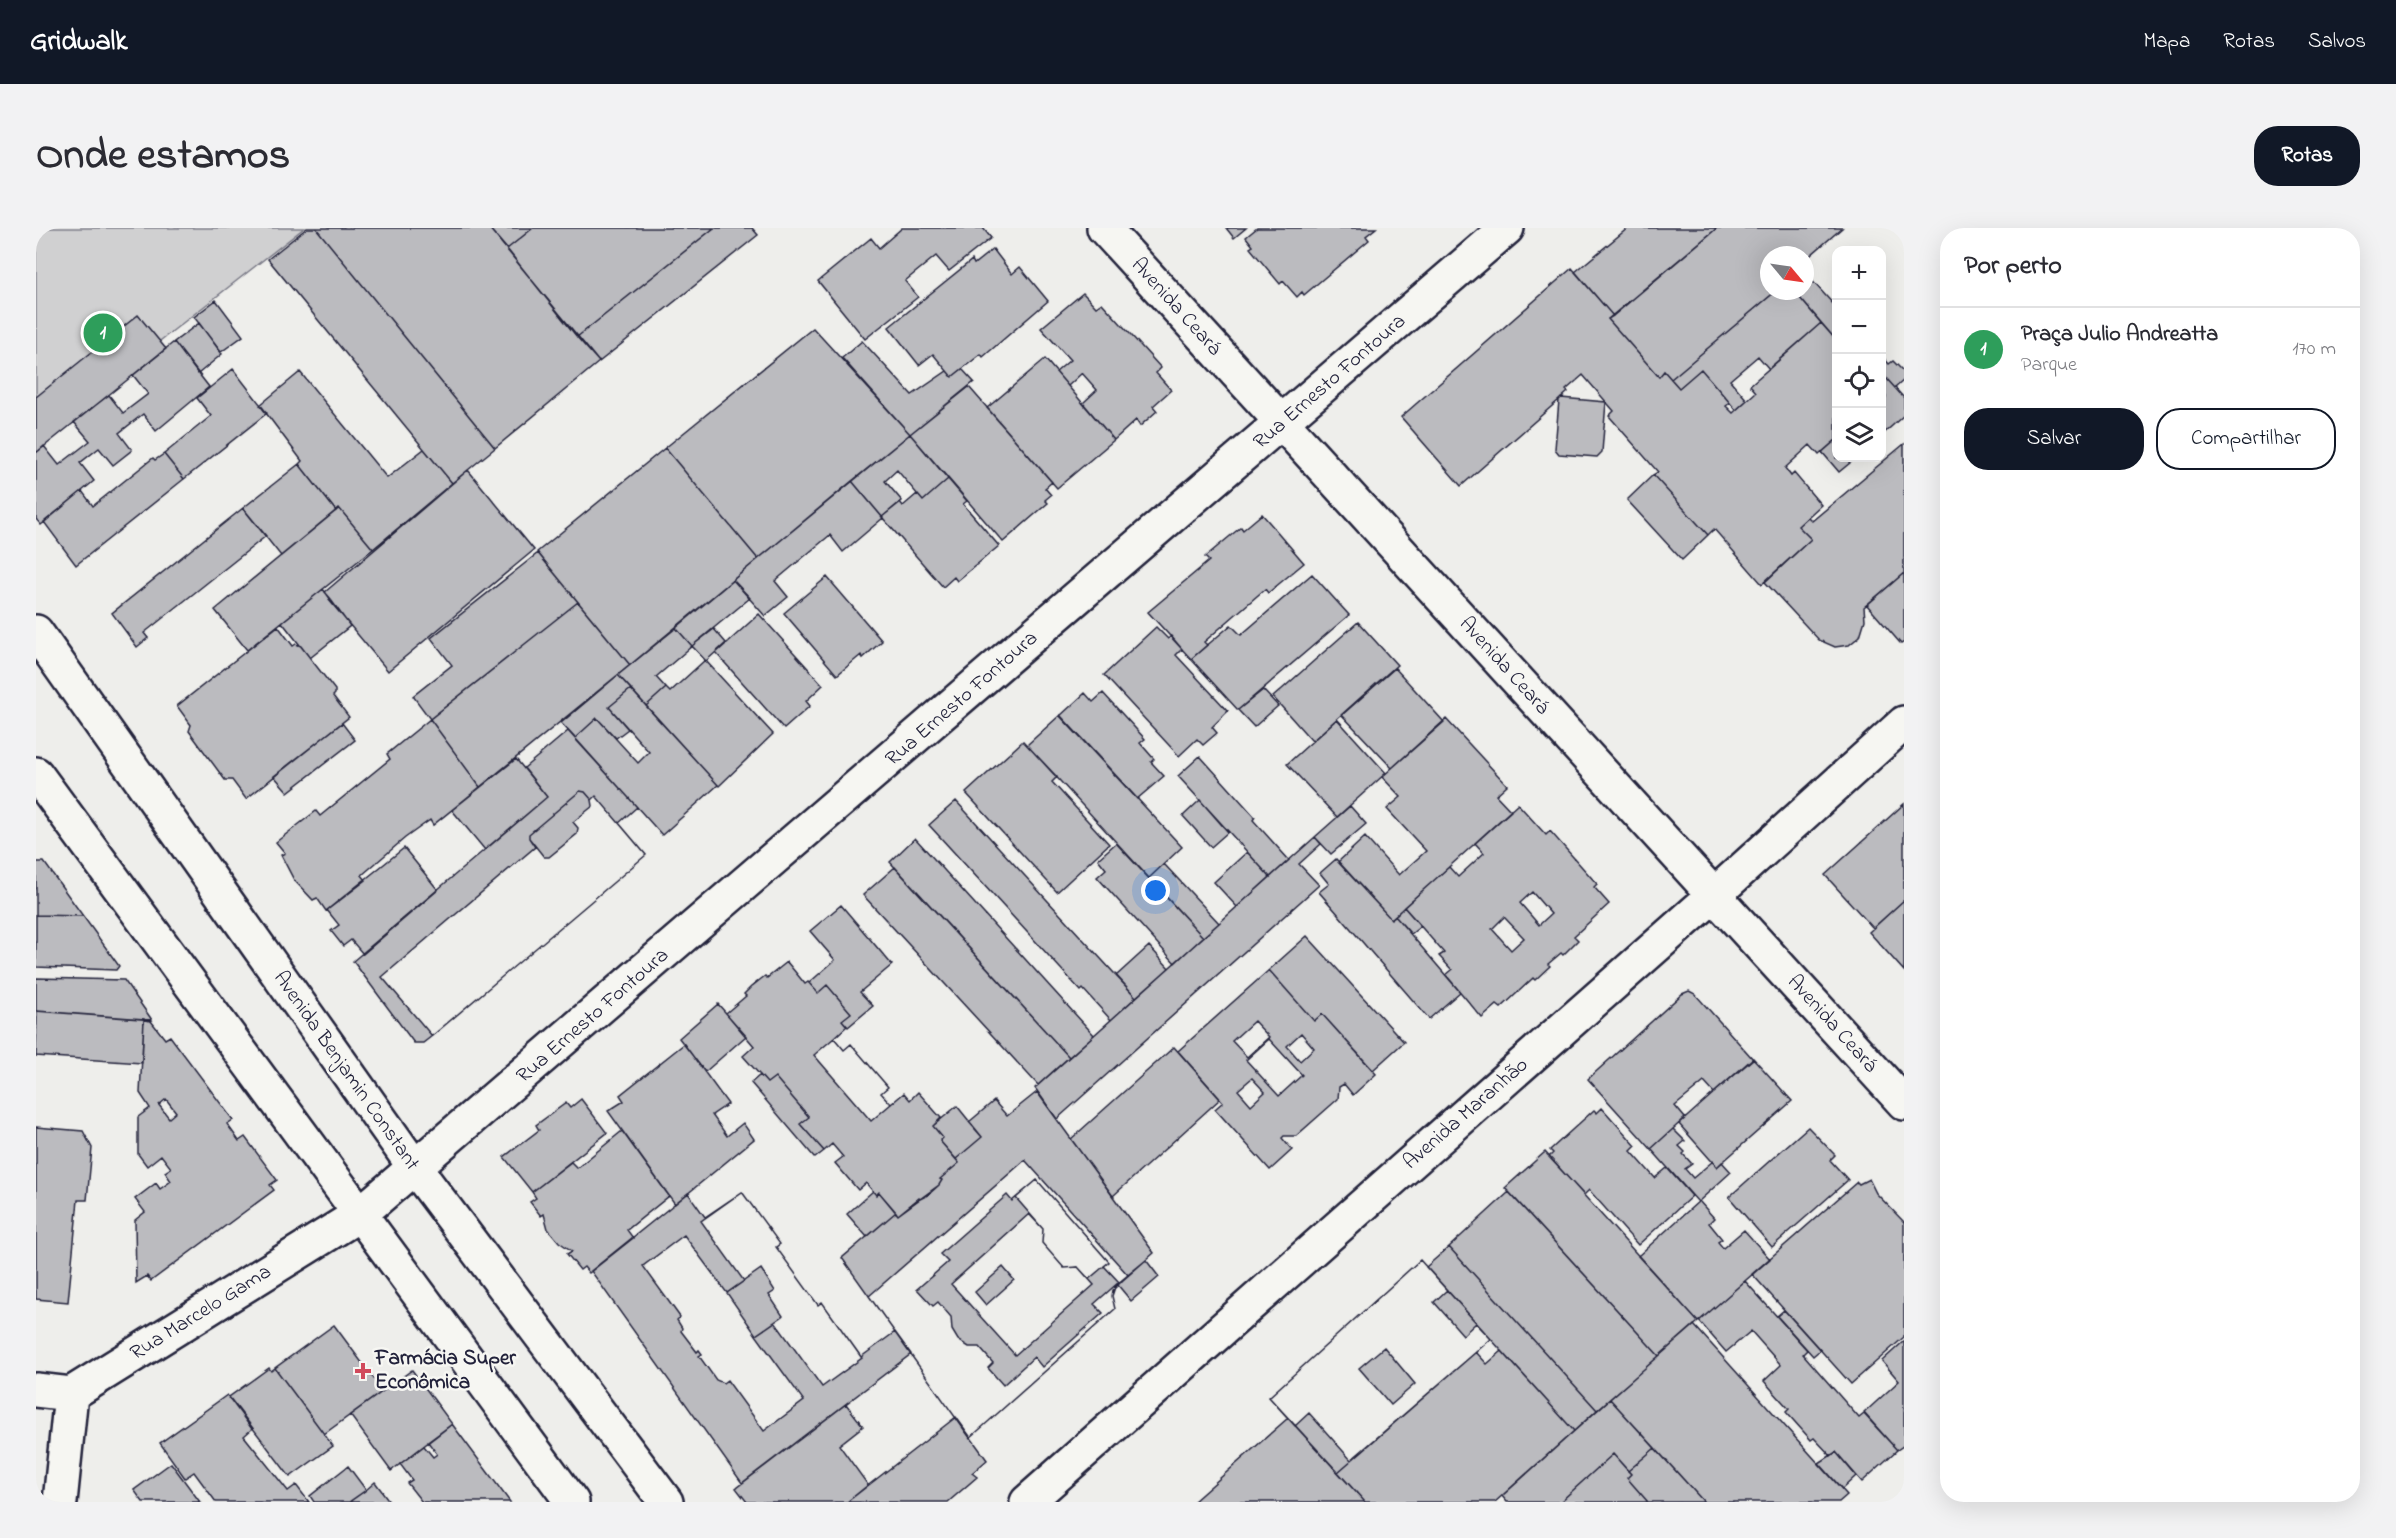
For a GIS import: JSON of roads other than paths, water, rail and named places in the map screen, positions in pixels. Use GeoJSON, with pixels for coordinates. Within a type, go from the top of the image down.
{"type":"FeatureCollection","features":[{"type":"Feature","properties":{"kind":"street","name":"Avenida Ceará"},"geometry":{"type":"LineString","coordinates":[[1104,228],[1904,1103]]}},
{"type":"Feature","properties":{"kind":"street","name":"Rua Ernesto Fontoura"},"geometry":{"type":"LineString","coordinates":[[360,1214],[1507,228]]}},
{"type":"Feature","properties":{"kind":"street","name":"Avenida Benjamin Constant"},"geometry":{"type":"LineString","coordinates":[[36,632],[415,1168],[666,1502]]}},
{"type":"Feature","properties":{"kind":"street","name":"Avenida Maranhão"},"geometry":{"type":"LineString","coordinates":[[1027,1502],[1714,895],[1904,723]]}},
{"type":"Feature","properties":{"kind":"street"},"geometry":{"type":"LineString","coordinates":[[36,774],[572,1502]]}},
{"type":"Feature","properties":{"kind":"street","name":"Rua Marcelo Gama"},"geometry":{"type":"LineString","coordinates":[[71,1394],[360,1214]]}},
{"type":"Feature","properties":{"kind":"street"},"geometry":{"type":"LineString","coordinates":[[36,1390],[71,1394],[60,1502]]}},
{"type":"Feature","properties":{"kind":"place","name":"Praça Julio Andreatta"},"geometry":{"type":"Point","coordinates":[103,333]}},
{"type":"Feature","properties":{"kind":"place","name":"Farmácia Super Econômica"},"geometry":{"type":"Point","coordinates":[363,1371]}}]}
